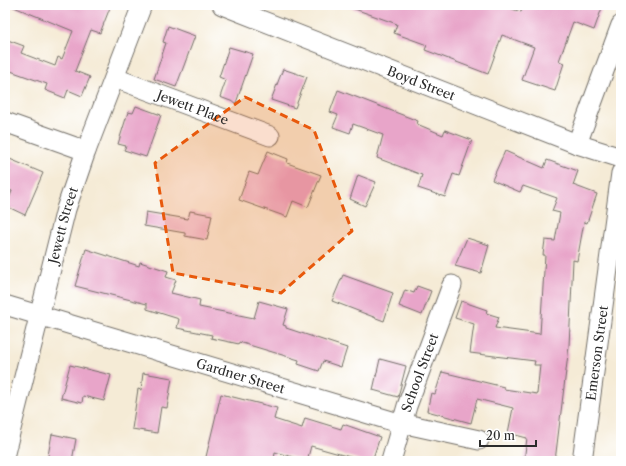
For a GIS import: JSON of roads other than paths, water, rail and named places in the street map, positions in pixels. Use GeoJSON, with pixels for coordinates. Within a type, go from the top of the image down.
{"type":"FeatureCollection","features":[{"type":"Feature","properties":{"kind":"street","name":"Jewett Street"},"geometry":{"type":"LineString","coordinates":[[5,453],[38,316],[66,209],[86,151],[142,5]]}},
{"type":"Feature","properties":{"kind":"street","name":"Boyd Street"},"geometry":{"type":"LineString","coordinates":[[222,5],[577,144],[621,158]]}},
{"type":"Feature","properties":{"kind":"street"},"geometry":{"type":"LineString","coordinates":[[577,144],[621,25]]}},
{"type":"Feature","properties":{"kind":"street","name":"Jewett Place"},"geometry":{"type":"LineString","coordinates":[[115,78],[270,136]]}},
{"type":"Feature","properties":{"kind":"street"},"geometry":{"type":"LineString","coordinates":[[5,122],[86,151]]}},
{"type":"Feature","properties":{"kind":"street","name":"Emerson Street"},"geometry":{"type":"LineString","coordinates":[[582,461],[621,173]]}},
{"type":"Feature","properties":{"kind":"street","name":"School Street"},"geometry":{"type":"LineString","coordinates":[[391,461],[402,423],[452,285]]}},
{"type":"Feature","properties":{"kind":"street","name":"Gardner Street"},"geometry":{"type":"LineString","coordinates":[[5,305],[402,423],[479,440]]}}]}
